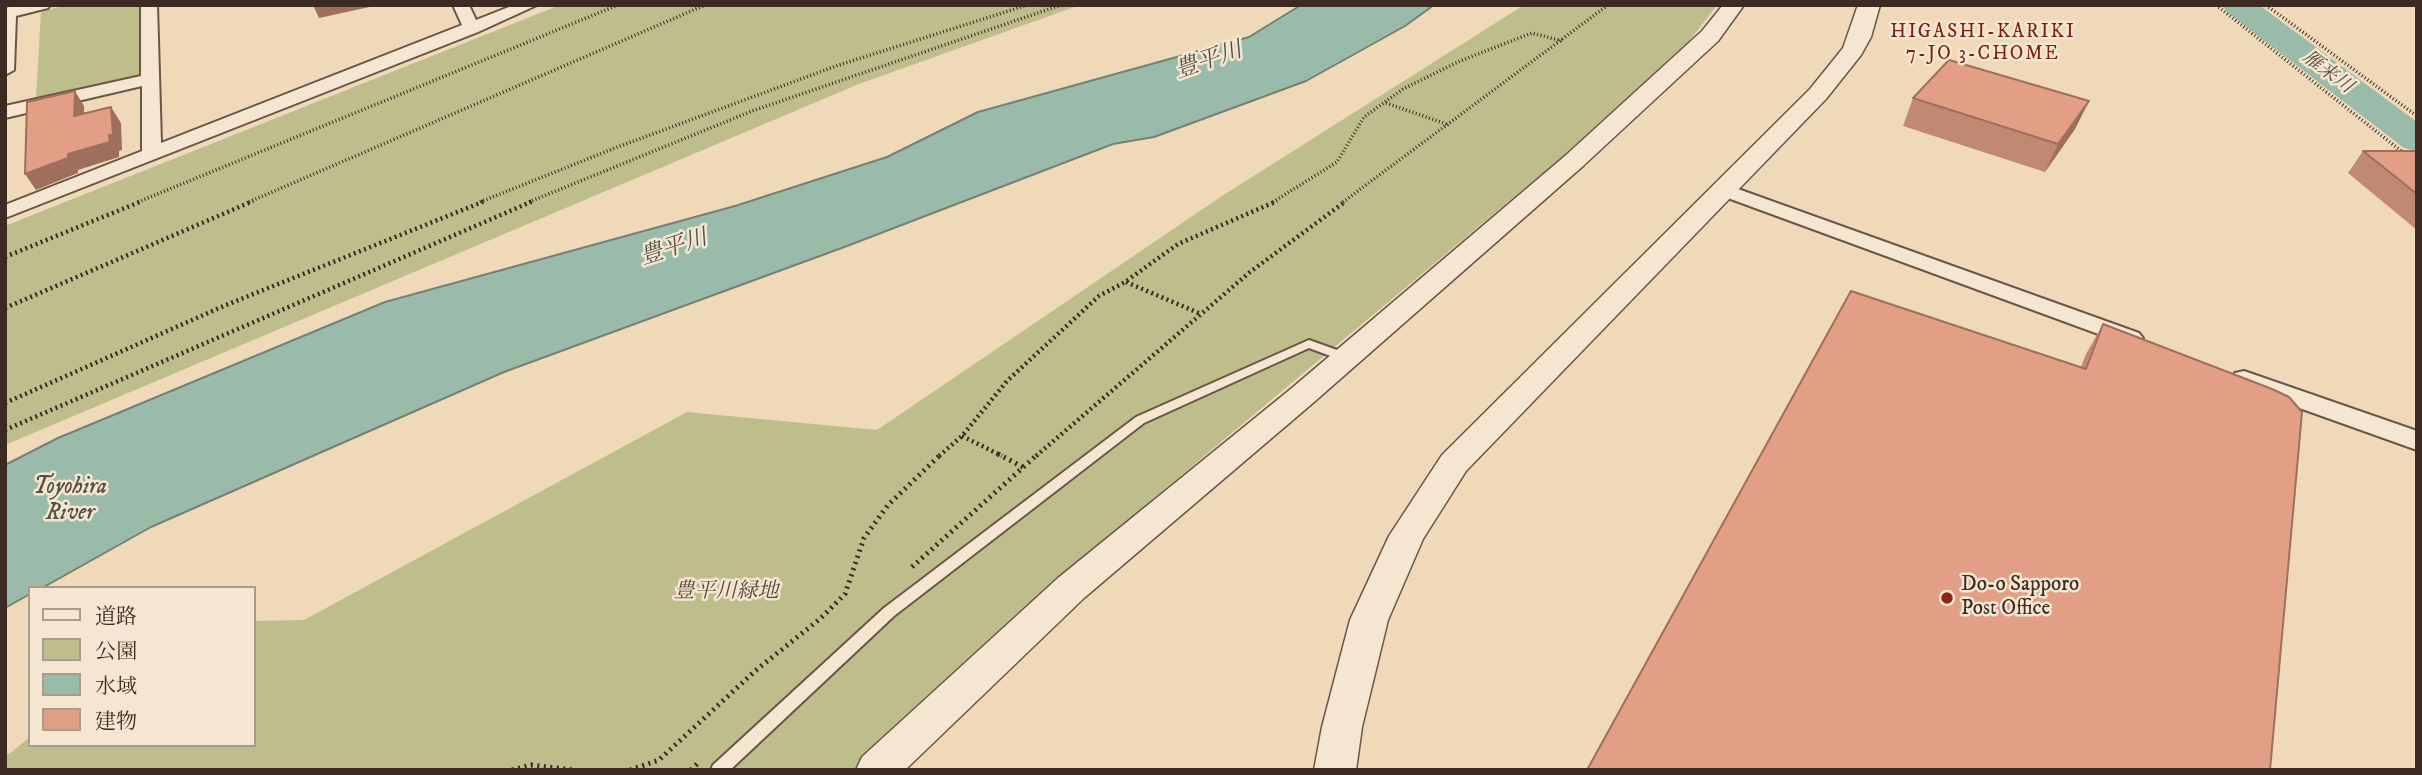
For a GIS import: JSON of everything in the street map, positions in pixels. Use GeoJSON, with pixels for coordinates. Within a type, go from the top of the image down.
{"type":"FeatureCollection","features":[{"type":"Feature","properties":{"kind":"street"},"geometry":{"type":"LineString","coordinates":[[5,71],[7,12],[41,5]]}},
{"type":"Feature","properties":{"kind":"street"},"geometry":{"type":"LineString","coordinates":[[149,5],[152,153]]}},
{"type":"Feature","properties":{"kind":"street"},"geometry":{"type":"LineString","coordinates":[[461,5],[472,28]]}},
{"type":"Feature","properties":{"kind":"street"},"geometry":{"type":"LineString","coordinates":[[5,212],[529,5]]}},
{"type":"Feature","properties":{"kind":"street"},"geometry":{"type":"LineString","coordinates":[[877,770],[1072,588],[1347,358],[1593,143],[1710,36],[1734,5]]}},
{"type":"Feature","properties":{"kind":"street"},"geometry":{"type":"LineString","coordinates":[[1335,770],[1342,727],[1369,620],[1407,536],[1454,463],[1818,94],[1860,37],[1869,5]]}},
{"type":"Feature","properties":{"kind":"street"},"geometry":{"type":"LineString","coordinates":[[5,112],[150,79]]}},
{"type":"Feature","properties":{"kind":"street"},"geometry":{"type":"LineString","coordinates":[[1724,190],[2150,345]]}},
{"type":"Feature","properties":{"kind":"street"},"geometry":{"type":"LineString","coordinates":[[2227,373],[2417,441]]}},
{"type":"Feature","properties":{"kind":"lane"},"geometry":{"type":"LineString","coordinates":[[719,770],[890,612],[1140,420],[1309,344],[1347,358]]}},
{"type":"Feature","properties":{"kind":"path"},"geometry":{"type":"LineString","coordinates":[[5,257],[618,5]]}},
{"type":"Feature","properties":{"kind":"path"},"geometry":{"type":"LineString","coordinates":[[5,308],[705,5]]}},
{"type":"Feature","properties":{"kind":"path"},"geometry":{"type":"LineString","coordinates":[[5,403],[226,305],[615,148],[836,66],[1027,5]]}},
{"type":"Feature","properties":{"kind":"path"},"geometry":{"type":"LineString","coordinates":[[5,430],[359,274],[752,111],[1060,5]]}},
{"type":"Feature","properties":{"kind":"path"},"geometry":{"type":"LineString","coordinates":[[902,577],[1023,467],[1250,272],[1608,5]]}},
{"type":"Feature","properties":{"kind":"path"},"geometry":{"type":"LineString","coordinates":[[2216,5],[2406,155]]}},
{"type":"Feature","properties":{"kind":"path"},"geometry":{"type":"LineString","coordinates":[[2266,5],[2417,116]]}},
{"type":"Feature","properties":{"kind":"path"},"geometry":{"type":"LineString","coordinates":[[630,770],[659,760],[755,671],[845,594],[864,538],[888,505],[962,436],[1007,381],[1099,296],[1125,282],[1178,244],[1285,197],[1338,162],[1364,117],[1403,89],[1449,66],[1532,33],[1562,41]]}},
{"type":"Feature","properties":{"kind":"path"},"geometry":{"type":"LineString","coordinates":[[1385,103],[1449,125]]}},
{"type":"Feature","properties":{"kind":"path"},"geometry":{"type":"LineString","coordinates":[[1125,282],[1202,314]]}},
{"type":"Feature","properties":{"kind":"path"},"geometry":{"type":"LineString","coordinates":[[962,436],[1023,467]]}},
{"type":"Feature","properties":{"kind":"path"},"geometry":{"type":"LineString","coordinates":[[691,770],[701,761]]}},
{"type":"Feature","properties":{"kind":"path"},"geometry":{"type":"LineString","coordinates":[[512,770],[531,765],[573,770]]}},
{"type":"Feature","properties":{"kind":"green space"},"geometry":{"type":"Polygon","coordinates":[[[66,5],[142,5],[143,75],[44,99],[36,98],[41,12],[66,5]]]}},
{"type":"Feature","properties":{"kind":"green space"},"geometry":{"type":"Polygon","coordinates":[[[560,5],[1080,5],[859,84],[5,445],[5,226],[560,5]]]}},
{"type":"Feature","properties":{"kind":"green space","name":"豊平川緑地"},"geometry":{"type":"Polygon","coordinates":[[[1524,5],[1717,5],[1677,57],[1570,150],[1068,570],[859,770],[5,770],[5,757],[28,739],[28,747],[256,747],[256,621],[304,620],[687,412],[877,430],[1222,196],[1524,5]]]}},
{"type":"Feature","properties":{"kind":"water","name":"Toyohira River"},"geometry":{"type":"Polygon","coordinates":[[[1301,5],[1434,5],[1405,26],[1306,81],[1154,137],[1113,144],[847,246],[504,372],[151,527],[46,586],[28,586],[28,595],[5,608],[5,465],[58,438],[385,302],[735,206],[887,157],[978,112],[1249,37],[1301,5]]]}},
{"type":"Feature","properties":{"kind":"building"},"geometry":{"type":"Polygon","coordinates":[[[1949,60],[2089,101],[2058,144],[1913,98],[1949,60]]]}},
{"type":"Feature","properties":{"kind":"building"},"geometry":{"type":"Polygon","coordinates":[[[75,91],[74,116],[111,107],[113,135],[109,135],[110,142],[68,154],[68,158],[25,174],[27,102],[75,91]]]}},
{"type":"Feature","properties":{"kind":"building"},"geometry":{"type":"Polygon","coordinates":[[[2363,151],[2417,151],[2417,194],[2363,151]]]}},
{"type":"Feature","properties":{"kind":"building","name":"Do-o Sapporo Post Office"},"geometry":{"type":"Polygon","coordinates":[[[1851,291],[2086,369],[2103,324],[2289,397],[2302,412],[2270,770],[1587,770],[1851,291]]]}},
{"type":"Feature","properties":{"kind":"waterway","name":"雁来川"},"geometry":{"type":"LineString","coordinates":[[2238,5],[2417,140]]}},
{"type":"Feature","properties":{"kind":"place","name":"Do-o Sapporo Post Office"},"geometry":{"type":"Point","coordinates":[1947,598]}},
{"type":"Feature","properties":{"kind":"district","name":"HIGASHI-KARIKI 7-JO 3-CHOME"},"geometry":{"type":"Point","coordinates":[1983,44]}},
{"type":"Feature","properties":{"kind":"water label","name":"豊平川"},"geometry":{"type":"Point","coordinates":[1209,62]}},
{"type":"Feature","properties":{"kind":"water label","name":"豊平川"},"geometry":{"type":"Point","coordinates":[674,249]}}]}
